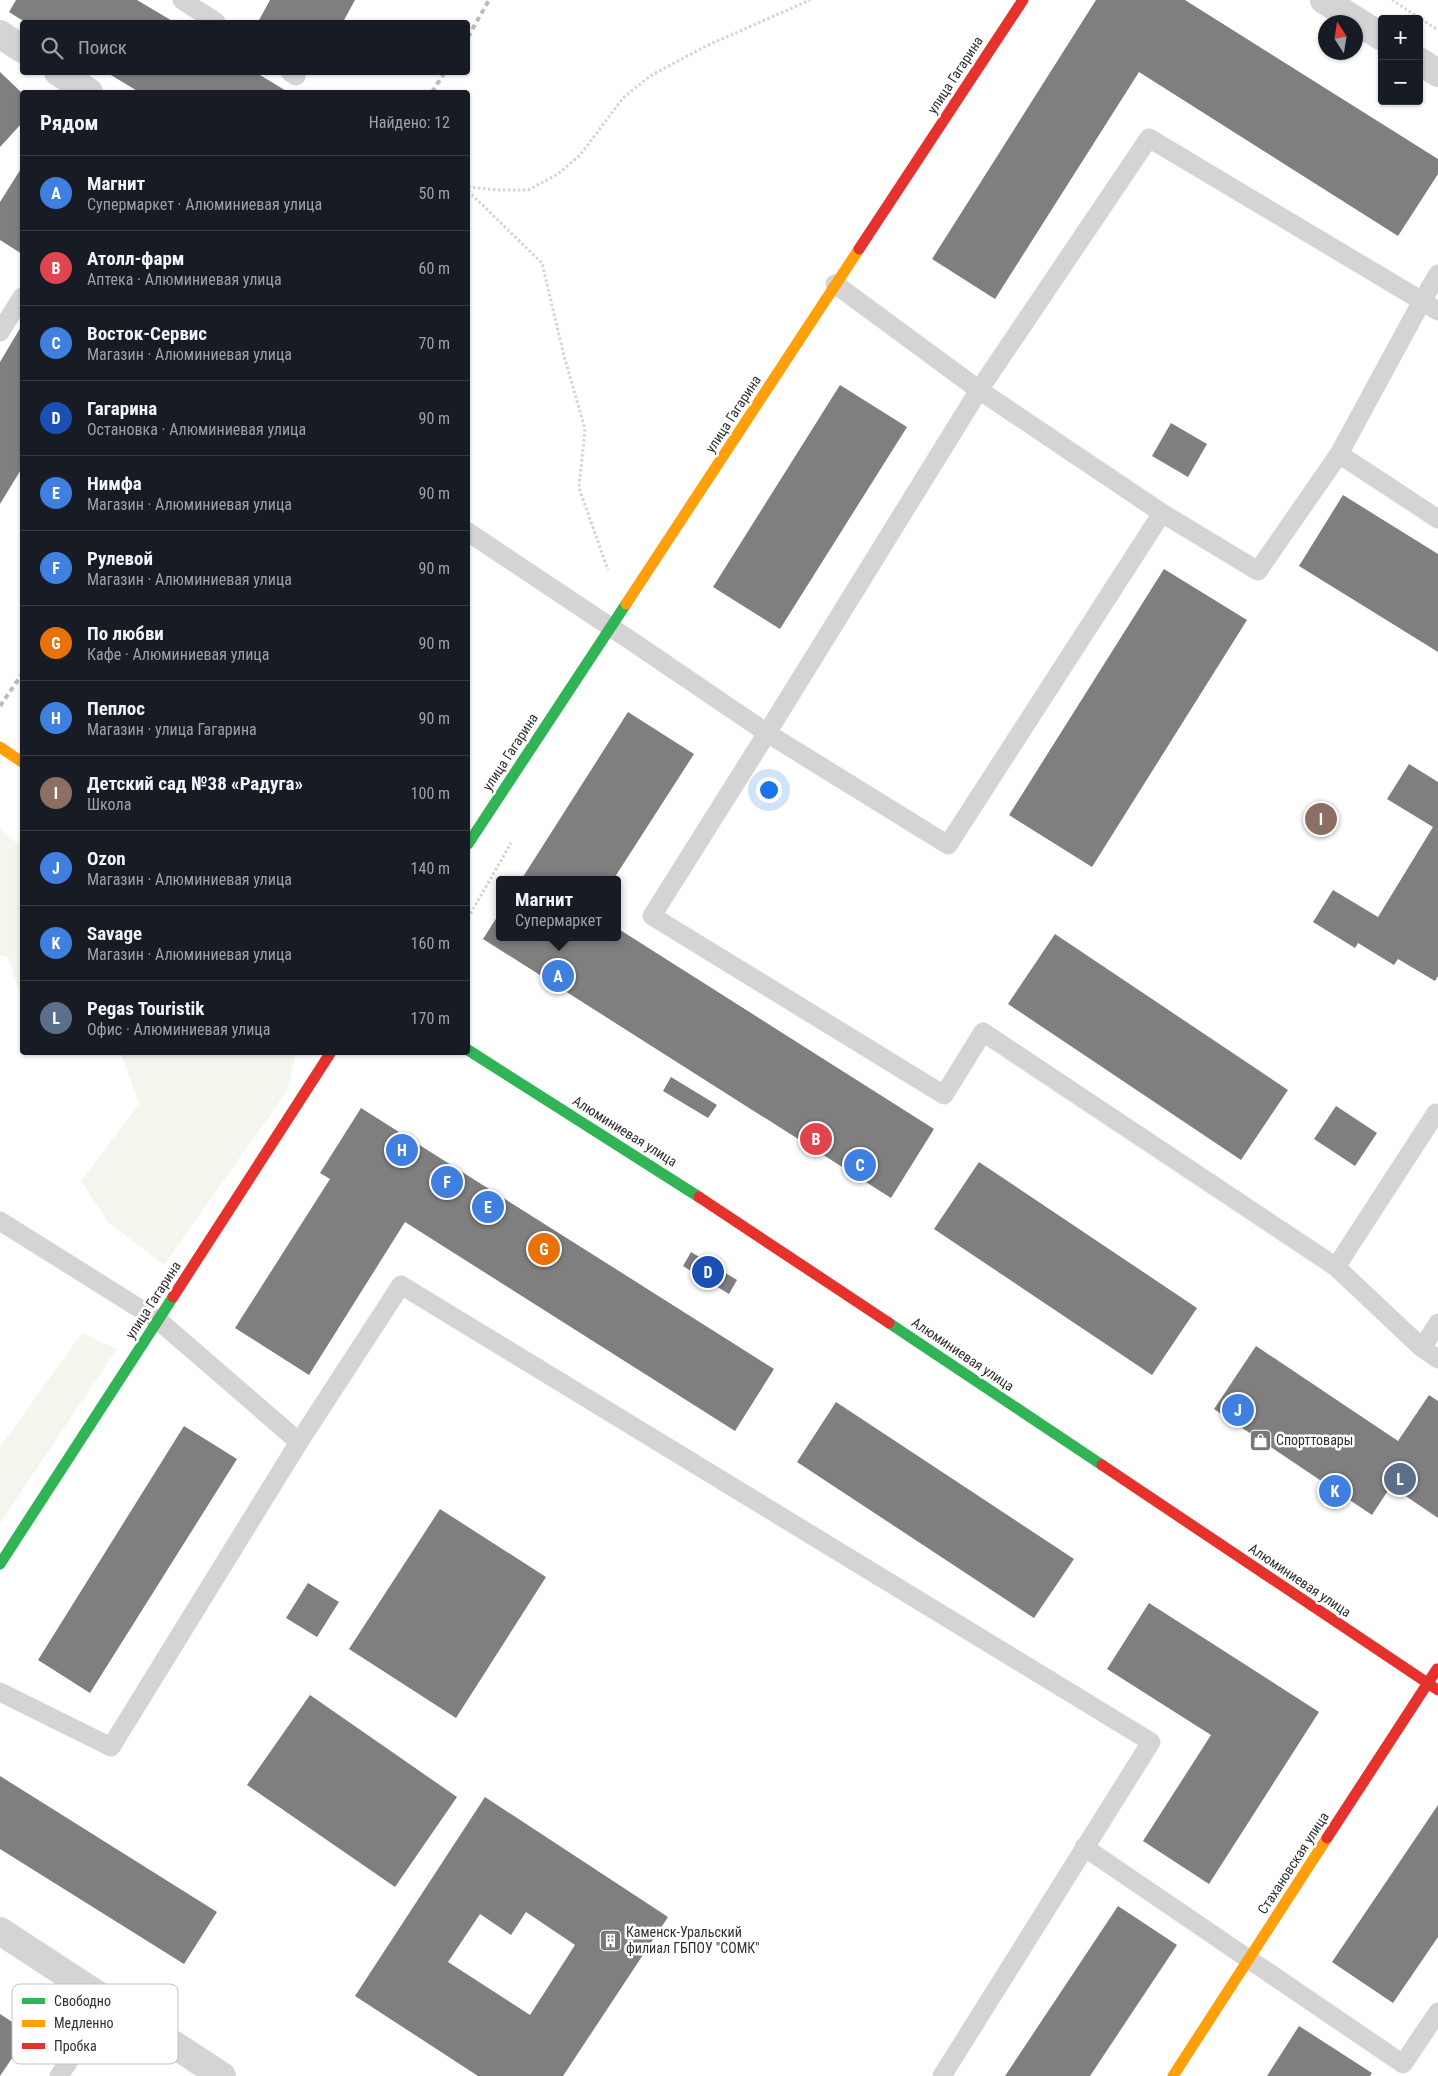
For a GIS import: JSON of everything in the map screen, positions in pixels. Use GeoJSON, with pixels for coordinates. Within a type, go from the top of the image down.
{"type":"FeatureCollection","features":[{"type":"Feature","properties":{"kind":"street","name":"улица Гагарина"},"geometry":{"type":"LineString","coordinates":[[470,841],[1023,0]]}},
{"type":"Feature","properties":{"kind":"street"},"geometry":{"type":"LineString","coordinates":[[1324,0],[1378,34]]}},
{"type":"Feature","properties":{"kind":"street"},"geometry":{"type":"LineString","coordinates":[[0,34],[20,48]]}},
{"type":"Feature","properties":{"kind":"street"},"geometry":{"type":"LineString","coordinates":[[1423,63],[1438,72]]}},
{"type":"Feature","properties":{"kind":"street"},"geometry":{"type":"LineString","coordinates":[[62,75],[85,90]]}},
{"type":"Feature","properties":{"kind":"street"},"geometry":{"type":"LineString","coordinates":[[0,747],[20,761]]}},
{"type":"Feature","properties":{"kind":"street","name":"Алюминиевая улица"},"geometry":{"type":"LineString","coordinates":[[470,1051],[714,1206],[1438,1690]]}},
{"type":"Feature","properties":{"kind":"street","name":"улица Гагарина"},"geometry":{"type":"LineString","coordinates":[[0,1564],[329,1055]]}},
{"type":"Feature","properties":{"kind":"street","name":"Стахановская улица"},"geometry":{"type":"LineString","coordinates":[[1173,2076],[1438,1668]]}},
{"type":"Feature","properties":{"kind":"street"},"geometry":{"type":"LineString","coordinates":[[0,1931],[81,1984]]}},
{"type":"Feature","properties":{"kind":"street"},"geometry":{"type":"LineString","coordinates":[[178,2047],[222,2076]]}},
{"type":"Feature","properties":{"kind":"lane"},"geometry":{"type":"LineString","coordinates":[[182,0],[213,20]]}},
{"type":"Feature","properties":{"kind":"lane"},"geometry":{"type":"LineString","coordinates":[[1438,311],[1149,138],[979,390],[767,734],[652,916],[944,1096],[983,1032],[1336,1267],[1422,1348],[1438,1359]]}},
{"type":"Feature","properties":{"kind":"lane"},"geometry":{"type":"LineString","coordinates":[[835,284],[979,390],[1162,513],[1258,571],[1339,454],[1438,274]]}},
{"type":"Feature","properties":{"kind":"lane"},"geometry":{"type":"LineString","coordinates":[[0,332],[20,300]]}},
{"type":"Feature","properties":{"kind":"lane"},"geometry":{"type":"LineString","coordinates":[[1339,454],[1438,519]]}},
{"type":"Feature","properties":{"kind":"lane"},"geometry":{"type":"LineString","coordinates":[[470,533],[610,626],[767,734],[948,845],[1162,513]]}},
{"type":"Feature","properties":{"kind":"lane"},"geometry":{"type":"LineString","coordinates":[[1336,1267],[1437,1112]]}},
{"type":"Feature","properties":{"kind":"lane"},"geometry":{"type":"LineString","coordinates":[[0,1221],[158,1320],[299,1442]]}},
{"type":"Feature","properties":{"kind":"lane"},"geometry":{"type":"LineString","coordinates":[[0,1692],[111,1747],[299,1442],[401,1285],[1151,1742],[942,2076]]}},
{"type":"Feature","properties":{"kind":"lane"},"geometry":{"type":"LineString","coordinates":[[1422,1348],[1438,1323]]}},
{"type":"Feature","properties":{"kind":"lane"},"geometry":{"type":"LineString","coordinates":[[1084,1847],[1248,1959],[1399,2070],[1438,2012]]}},
{"type":"Feature","properties":{"kind":"lane"},"geometry":{"type":"LineString","coordinates":[[59,2076],[67,2064]]}},
{"type":"Feature","properties":{"kind":"path"},"geometry":{"type":"LineString","coordinates":[[470,187],[528,190],[558,174],[580,155],[623,98],[650,76],[706,46],[810,0]]}},
{"type":"Feature","properties":{"kind":"path"},"geometry":{"type":"LineString","coordinates":[[1392,0],[1438,30]]}},
{"type":"Feature","properties":{"kind":"path"},"geometry":{"type":"LineString","coordinates":[[470,193],[542,263],[564,356],[585,429],[579,488],[622,608]]}},
{"type":"Feature","properties":{"kind":"shaded area"},"geometry":{"type":"Polygon","coordinates":[[[0,829],[20,845],[20,990],[8,957],[0,955],[0,829]]]}},
{"type":"Feature","properties":{"kind":"shaded area"},"geometry":{"type":"Polygon","coordinates":[[[122,1055],[296,1055],[287,1091],[164,1265],[108,1222],[81,1181],[139,1104],[122,1055]]]}},
{"type":"Feature","properties":{"kind":"shaded area"},"geometry":{"type":"Polygon","coordinates":[[[82,1333],[117,1349],[0,1523],[0,1447],[82,1333]]]}},
{"type":"Feature","properties":{"kind":"building"},"geometry":{"type":"Polygon","coordinates":[[[16,0],[137,0],[171,20],[22,20],[9,12],[16,0]]]}},
{"type":"Feature","properties":{"kind":"building"},"geometry":{"type":"Polygon","coordinates":[[[270,0],[355,0],[344,20],[259,20],[270,0]]]}},
{"type":"Feature","properties":{"kind":"building"},"geometry":{"type":"Polygon","coordinates":[[[1096,0],[1185,0],[1438,159],[1438,174],[1398,236],[1139,72],[995,299],[932,259],[1096,0]]]}},
{"type":"Feature","properties":{"kind":"building"},"geometry":{"type":"Polygon","coordinates":[[[0,72],[20,91],[20,125],[0,147],[0,72]]]}},
{"type":"Feature","properties":{"kind":"building"},"geometry":{"type":"Polygon","coordinates":[[[111,75],[260,75],[285,90],[136,90],[111,75]]]}},
{"type":"Feature","properties":{"kind":"building"},"geometry":{"type":"Polygon","coordinates":[[[20,170],[20,253],[0,240],[0,202],[20,170]]]}},
{"type":"Feature","properties":{"kind":"building"},"geometry":{"type":"Polygon","coordinates":[[[20,328],[20,471],[0,504],[0,362],[20,328]]]}},
{"type":"Feature","properties":{"kind":"building"},"geometry":{"type":"Polygon","coordinates":[[[840,385],[907,427],[780,629],[713,587],[840,385]]]}},
{"type":"Feature","properties":{"kind":"building"},"geometry":{"type":"Polygon","coordinates":[[[1171,423],[1207,444],[1188,477],[1152,456],[1171,423]]]}},
{"type":"Feature","properties":{"kind":"building"},"geometry":{"type":"Polygon","coordinates":[[[1343,495],[1438,554],[1438,652],[1299,566],[1343,495]]]}},
{"type":"Feature","properties":{"kind":"building"},"geometry":{"type":"Polygon","coordinates":[[[1164,569],[1247,620],[1092,867],[1009,815],[1164,569]]]}},
{"type":"Feature","properties":{"kind":"building"},"geometry":{"type":"Polygon","coordinates":[[[628,712],[694,754],[616,876],[524,876],[628,712]]]}},
{"type":"Feature","properties":{"kind":"building"},"geometry":{"type":"Polygon","coordinates":[[[1409,764],[1438,782],[1438,976],[1435,981],[1398,959],[1394,965],[1358,943],[1355,948],[1313,922],[1333,890],[1378,917],[1433,827],[1387,799],[1409,764]]]}},
{"type":"Feature","properties":{"kind":"building"},"geometry":{"type":"Polygon","coordinates":[[[496,919],[496,941],[621,941],[621,931],[934,1129],[891,1198],[483,939],[496,919]]]}},
{"type":"Feature","properties":{"kind":"building"},"geometry":{"type":"Polygon","coordinates":[[[1055,934],[1288,1090],[1241,1160],[1008,1004],[1055,934]]]}},
{"type":"Feature","properties":{"kind":"building"},"geometry":{"type":"Polygon","coordinates":[[[671,1077],[717,1105],[708,1118],[663,1091],[671,1077]]]}},
{"type":"Feature","properties":{"kind":"building"},"geometry":{"type":"Polygon","coordinates":[[[1336,1106],[1377,1133],[1355,1166],[1314,1139],[1336,1106]]]}},
{"type":"Feature","properties":{"kind":"building"},"geometry":{"type":"Polygon","coordinates":[[[361,1108],[774,1369],[735,1431],[405,1222],[309,1375],[235,1328],[330,1179],[320,1173],[361,1108]]]}},
{"type":"Feature","properties":{"kind":"building"},"geometry":{"type":"Polygon","coordinates":[[[979,1162],[1197,1308],[1152,1375],[934,1229],[979,1162]]]}},
{"type":"Feature","properties":{"kind":"building"},"geometry":{"type":"Polygon","coordinates":[[[691,1252],[737,1280],[729,1294],[683,1266],[691,1252]]]}},
{"type":"Feature","properties":{"kind":"building"},"geometry":{"type":"Polygon","coordinates":[[[1256,1346],[1398,1441],[1429,1395],[1438,1401],[1438,1518],[1391,1486],[1372,1515],[1214,1409],[1256,1346]]]}},
{"type":"Feature","properties":{"kind":"building"},"geometry":{"type":"Polygon","coordinates":[[[836,1402],[1074,1559],[1034,1618],[797,1462],[836,1402]]]}},
{"type":"Feature","properties":{"kind":"building"},"geometry":{"type":"Polygon","coordinates":[[[184,1426],[237,1459],[90,1693],[38,1660],[184,1426]]]}},
{"type":"Feature","properties":{"kind":"building"},"geometry":{"type":"Polygon","coordinates":[[[440,1509],[546,1577],[456,1718],[349,1649],[440,1509]]]}},
{"type":"Feature","properties":{"kind":"building"},"geometry":{"type":"Polygon","coordinates":[[[308,1583],[339,1602],[317,1637],[286,1618],[308,1583]]]}},
{"type":"Feature","properties":{"kind":"building"},"geometry":{"type":"Polygon","coordinates":[[[1149,1603],[1319,1712],[1209,1884],[1143,1841],[1211,1735],[1107,1669],[1149,1603]]]}},
{"type":"Feature","properties":{"kind":"building"},"geometry":{"type":"Polygon","coordinates":[[[310,1695],[457,1797],[395,1887],[247,1785],[310,1695]]]}},
{"type":"Feature","properties":{"kind":"building"},"geometry":{"type":"Polygon","coordinates":[[[0,1776],[217,1912],[184,1964],[0,1849],[0,1776]]]}},
{"type":"Feature","properties":{"kind":"building","name":"Каменск-Уральский филиал ГБПОУ \"СОМК\""},"geometry":{"type":"Polygon","coordinates":[[[485,1797],[668,1917],[563,2076],[478,2076],[355,1996],[485,1797]],[[526,1912],[511,1935],[480,1914],[448,1962],[530,2015],[575,1945],[526,1912]]]}},
{"type":"Feature","properties":{"kind":"building"},"geometry":{"type":"Polygon","coordinates":[[[1438,1805],[1438,1937],[1393,2003],[1332,1962],[1438,1805]]]}},
{"type":"Feature","properties":{"kind":"building"},"geometry":{"type":"Polygon","coordinates":[[[1118,1906],[1177,1945],[1090,2076],[1005,2076],[1118,1906]]]}},
{"type":"Feature","properties":{"kind":"building"},"geometry":{"type":"Polygon","coordinates":[[[0,2014],[12,2022],[12,2058],[0,2076],[0,2014]]]}},
{"type":"Feature","properties":{"kind":"building"},"geometry":{"type":"Polygon","coordinates":[[[1299,2026],[1372,2073],[1370,2076],[1267,2076],[1299,2026]]]}},
{"type":"Feature","properties":{"kind":"railway"},"geometry":{"type":"LineString","coordinates":[[470,33],[489,0]]}},
{"type":"Feature","properties":{"kind":"railway"},"geometry":{"type":"LineString","coordinates":[[433,90],[443,75]]}},
{"type":"Feature","properties":{"kind":"railway"},"geometry":{"type":"LineString","coordinates":[[0,706],[20,677]]}},
{"type":"Feature","properties":{"kind":"traffic: fast"},"geometry":{"type":"LineString","coordinates":[[470,841],[626,604]]}},
{"type":"Feature","properties":{"kind":"traffic: fast"},"geometry":{"type":"LineString","coordinates":[[470,1051],[699,1197]]}},
{"type":"Feature","properties":{"kind":"traffic: fast"},"geometry":{"type":"LineString","coordinates":[[0,1564],[173,1297]]}},
{"type":"Feature","properties":{"kind":"traffic: fast"},"geometry":{"type":"LineString","coordinates":[[889,1323],[1102,1465]]}},
{"type":"Feature","properties":{"kind":"traffic: slow"},"geometry":{"type":"LineString","coordinates":[[626,604],[859,249]]}},
{"type":"Feature","properties":{"kind":"traffic: slow"},"geometry":{"type":"LineString","coordinates":[[0,747],[20,761]]}},
{"type":"Feature","properties":{"kind":"traffic: slow"},"geometry":{"type":"LineString","coordinates":[[1173,2076],[1327,1838]]}},
{"type":"Feature","properties":{"kind":"traffic: jam"},"geometry":{"type":"LineString","coordinates":[[859,249],[1023,0]]}},
{"type":"Feature","properties":{"kind":"traffic: jam"},"geometry":{"type":"LineString","coordinates":[[173,1297],[329,1055]]}},
{"type":"Feature","properties":{"kind":"traffic: jam"},"geometry":{"type":"LineString","coordinates":[[699,1197],[889,1323]]}},
{"type":"Feature","properties":{"kind":"traffic: jam"},"geometry":{"type":"LineString","coordinates":[[1102,1465],[1438,1690]]}},
{"type":"Feature","properties":{"kind":"traffic: jam"},"geometry":{"type":"LineString","coordinates":[[1327,1838],[1437,1669]]}},
{"type":"Feature","properties":{"kind":"place","name":"Детский сад №38 «Радуга»"},"geometry":{"type":"Point","coordinates":[1321,819]}},
{"type":"Feature","properties":{"kind":"place","name":"Магнит"},"geometry":{"type":"Point","coordinates":[558,976]}},
{"type":"Feature","properties":{"kind":"place","name":"Атолл-фарм"},"geometry":{"type":"Point","coordinates":[816,1139]}},
{"type":"Feature","properties":{"kind":"place","name":"Пеплос"},"geometry":{"type":"Point","coordinates":[402,1150]}},
{"type":"Feature","properties":{"kind":"place","name":"Восток-Сервис"},"geometry":{"type":"Point","coordinates":[860,1165]}},
{"type":"Feature","properties":{"kind":"place","name":"Рулевой"},"geometry":{"type":"Point","coordinates":[447,1182]}},
{"type":"Feature","properties":{"kind":"place","name":"Нимфа"},"geometry":{"type":"Point","coordinates":[488,1207]}},
{"type":"Feature","properties":{"kind":"place","name":"По любви"},"geometry":{"type":"Point","coordinates":[544,1249]}},
{"type":"Feature","properties":{"kind":"place","name":"Гагарина"},"geometry":{"type":"Point","coordinates":[708,1272]}},
{"type":"Feature","properties":{"kind":"place","name":"Ozon"},"geometry":{"type":"Point","coordinates":[1238,1410]}},
{"type":"Feature","properties":{"kind":"place","name":"Спорттовары"},"geometry":{"type":"Point","coordinates":[1260,1440]}},
{"type":"Feature","properties":{"kind":"place","name":"Pegas Touristik"},"geometry":{"type":"Point","coordinates":[1400,1479]}},
{"type":"Feature","properties":{"kind":"place","name":"Savage"},"geometry":{"type":"Point","coordinates":[1335,1491]}},
{"type":"Feature","properties":{"kind":"place","name":"Каменск-Уральский филиал ГБПОУ \"СОМК\""},"geometry":{"type":"Point","coordinates":[610,1940]}}]}
